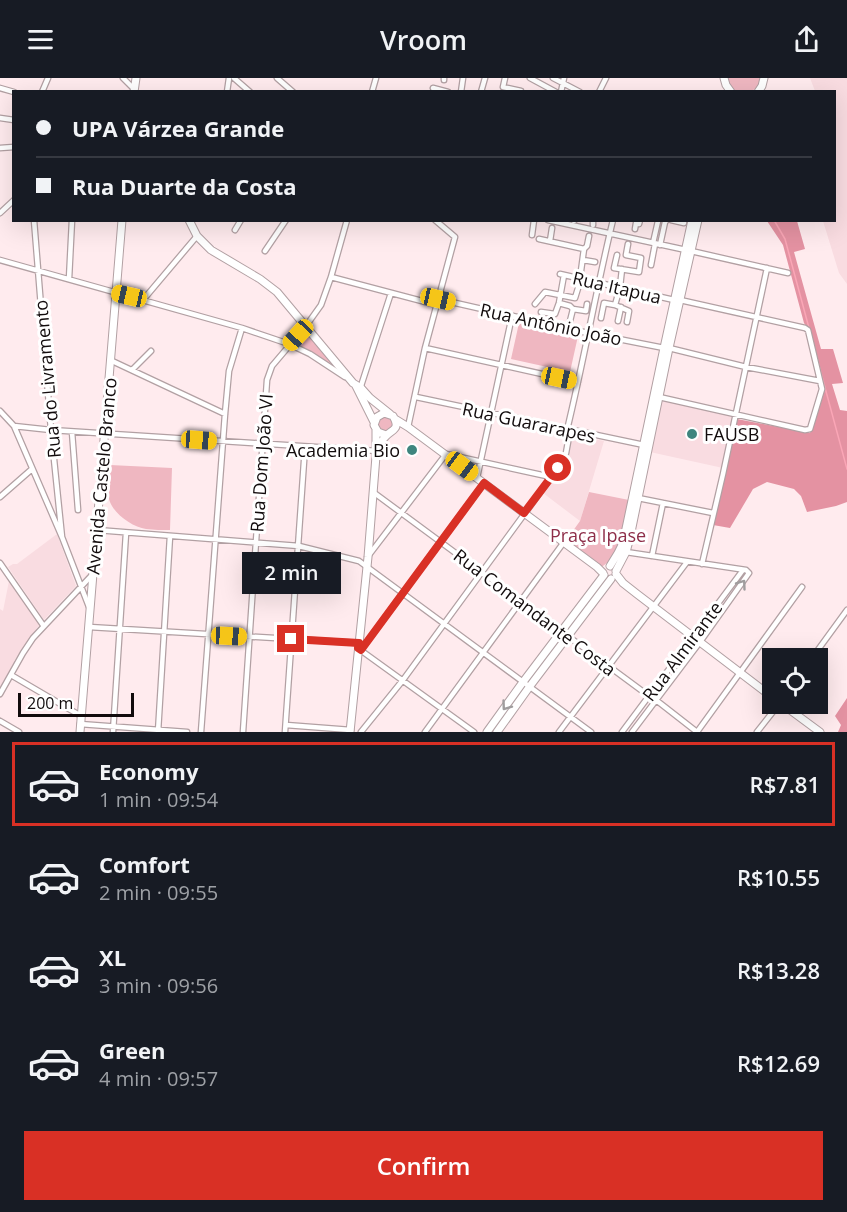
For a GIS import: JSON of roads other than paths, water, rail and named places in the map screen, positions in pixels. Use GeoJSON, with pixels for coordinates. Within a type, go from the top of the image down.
{"type":"FeatureCollection","features":[{"type":"Feature","properties":{"kind":"street"},"geometry":{"type":"LineString","coordinates":[[123,78],[134,90]]}},
{"type":"Feature","properties":{"kind":"street"},"geometry":{"type":"LineString","coordinates":[[232,78],[247,90]]}},
{"type":"Feature","properties":{"kind":"street"},"geometry":{"type":"LineString","coordinates":[[277,78],[291,90]]}},
{"type":"Feature","properties":{"kind":"street"},"geometry":{"type":"LineString","coordinates":[[505,78],[503,87],[511,90]]}},
{"type":"Feature","properties":{"kind":"street"},"geometry":{"type":"LineString","coordinates":[[530,78],[561,86]]}},
{"type":"Feature","properties":{"kind":"street"},"geometry":{"type":"LineString","coordinates":[[553,78],[561,86]]}},
{"type":"Feature","properties":{"kind":"street"},"geometry":{"type":"LineString","coordinates":[[521,90],[524,84]]}},
{"type":"Feature","properties":{"kind":"street"},"geometry":{"type":"LineString","coordinates":[[433,88],[440,90]]}},
{"type":"Feature","properties":{"kind":"street"},"geometry":{"type":"LineString","coordinates":[[0,213],[12,202]]}},
{"type":"Feature","properties":{"kind":"street","name":"Rua do Livramento"},"geometry":{"type":"LineString","coordinates":[[34,222],[62,537]]}},
{"type":"Feature","properties":{"kind":"street"},"geometry":{"type":"LineString","coordinates":[[69,279],[72,222]]}},
{"type":"Feature","properties":{"kind":"street","name":"Avenida Castelo Branco"},"geometry":{"type":"LineString","coordinates":[[80,724],[122,222]]}},
{"type":"Feature","properties":{"kind":"street"},"geometry":{"type":"LineString","coordinates":[[190,222],[197,236],[211,250],[260,279],[277,292],[357,387],[376,430],[374,492],[351,731],[286,725]]}},
{"type":"Feature","properties":{"kind":"street"},"geometry":{"type":"LineString","coordinates":[[235,231],[240,222]]}},
{"type":"Feature","properties":{"kind":"street"},"geometry":{"type":"LineString","coordinates":[[265,251],[285,222]]}},
{"type":"Feature","properties":{"kind":"street","name":"Rua Dom João VI"},"geometry":{"type":"LineString","coordinates":[[243,732],[267,380],[272,366],[321,305],[332,277],[346,222]]}},
{"type":"Feature","properties":{"kind":"street"},"geometry":{"type":"LineString","coordinates":[[409,429],[425,348],[455,237],[437,222]]}},
{"type":"Feature","properties":{"kind":"street"},"geometry":{"type":"LineString","coordinates":[[532,235],[534,222]]}},
{"type":"Feature","properties":{"kind":"street"},"geometry":{"type":"LineString","coordinates":[[557,222],[788,273]]}},
{"type":"Feature","properties":{"kind":"street"},"geometry":{"type":"LineString","coordinates":[[361,732],[403,680],[564,459],[568,430],[613,222]]}},
{"type":"Feature","properties":{"kind":"street"},"geometry":{"type":"LineString","coordinates":[[635,229],[636,223],[640,222]]}},
{"type":"Feature","properties":{"kind":"street"},"geometry":{"type":"LineString","coordinates":[[651,265],[658,222]]}},
{"type":"Feature","properties":{"kind":"street"},"geometry":{"type":"LineString","coordinates":[[656,244],[665,222]]}},
{"type":"Feature","properties":{"kind":"street"},"geometry":{"type":"LineString","coordinates":[[679,222],[684,223]]}},
{"type":"Feature","properties":{"kind":"street"},"geometry":{"type":"LineString","coordinates":[[688,251],[692,222]]}},
{"type":"Feature","properties":{"kind":"street"},"geometry":{"type":"LineString","coordinates":[[610,573],[623,543],[688,251],[697,222]]}},
{"type":"Feature","properties":{"kind":"street"},"geometry":{"type":"LineString","coordinates":[[550,241],[552,228]]}},
{"type":"Feature","properties":{"kind":"street"},"geometry":{"type":"LineString","coordinates":[[143,300],[197,236]]}},
{"type":"Feature","properties":{"kind":"street"},"geometry":{"type":"LineString","coordinates":[[580,278],[584,249],[589,236]]}},
{"type":"Feature","properties":{"kind":"street"},"geometry":{"type":"LineString","coordinates":[[539,239],[584,249]]}},
{"type":"Feature","properties":{"kind":"street"},"geometry":{"type":"LineString","coordinates":[[617,255],[614,268],[639,272],[641,258],[626,255],[628,244]]}},
{"type":"Feature","properties":{"kind":"street"},"geometry":{"type":"LineString","coordinates":[[630,270],[632,256]]}},
{"type":"Feature","properties":{"kind":"street"},"geometry":{"type":"LineString","coordinates":[[0,260],[242,328],[289,344],[310,354],[332,367],[393,417],[597,567],[610,573],[762,689]]}},
{"type":"Feature","properties":{"kind":"street"},"geometry":{"type":"LineString","coordinates":[[583,260],[595,262]]}},
{"type":"Feature","properties":{"kind":"street"},"geometry":{"type":"LineString","coordinates":[[702,564],[767,268]]}},
{"type":"Feature","properties":{"kind":"street"},"geometry":{"type":"LineString","coordinates":[[615,305],[622,269]]}},
{"type":"Feature","properties":{"kind":"street","name":"Rua Itapua"},"geometry":{"type":"LineString","coordinates":[[560,296],[562,274],[802,326],[808,330],[820,381]]}},
{"type":"Feature","properties":{"kind":"street","name":"Rua Antônio João"},"geometry":{"type":"LineString","coordinates":[[332,277],[391,293],[820,381]]}},
{"type":"Feature","properties":{"kind":"street"},"geometry":{"type":"LineString","coordinates":[[535,304],[545,292],[575,298],[579,285]]}},
{"type":"Feature","properties":{"kind":"street"},"geometry":{"type":"LineString","coordinates":[[357,387],[391,293]]}},
{"type":"Feature","properties":{"kind":"street"},"geometry":{"type":"LineString","coordinates":[[541,312],[555,314],[560,296]]}},
{"type":"Feature","properties":{"kind":"street"},"geometry":{"type":"LineString","coordinates":[[559,303],[586,311],[587,304]]}},
{"type":"Feature","properties":{"kind":"street"},"geometry":{"type":"LineString","coordinates":[[601,318],[604,303],[629,310],[627,322]]}},
{"type":"Feature","properties":{"kind":"street"},"geometry":{"type":"LineString","coordinates":[[618,321],[621,307]]}},
{"type":"Feature","properties":{"kind":"street"},"geometry":{"type":"LineString","coordinates":[[570,321],[573,309]]}},
{"type":"Feature","properties":{"kind":"street"},"geometry":{"type":"LineString","coordinates":[[359,647],[403,593],[440,542],[480,480],[481,461],[512,316]]}},
{"type":"Feature","properties":{"kind":"street"},"geometry":{"type":"LineString","coordinates":[[201,732],[229,371],[242,328]]}},
{"type":"Feature","properties":{"kind":"street"},"geometry":{"type":"LineString","coordinates":[[425,348],[578,382]]}},
{"type":"Feature","properties":{"kind":"street"},"geometry":{"type":"LineString","coordinates":[[487,732],[565,634],[626,552],[659,397],[666,348]]}},
{"type":"Feature","properties":{"kind":"street"},"geometry":{"type":"LineString","coordinates":[[132,370],[151,351]]}},
{"type":"Feature","properties":{"kind":"street"},"geometry":{"type":"LineString","coordinates":[[110,360],[225,414]]}},
{"type":"Feature","properties":{"kind":"street"},"geometry":{"type":"LineString","coordinates":[[659,397],[805,430],[810,429],[822,389],[820,381]]}},
{"type":"Feature","properties":{"kind":"street","name":"Rua Guararapes"},"geometry":{"type":"LineString","coordinates":[[416,397],[644,445]]}},
{"type":"Feature","properties":{"kind":"street"},"geometry":{"type":"LineString","coordinates":[[0,411],[14,426],[90,608]]}},
{"type":"Feature","properties":{"kind":"street"},"geometry":{"type":"LineString","coordinates":[[374,422],[381,414],[393,417],[396,422],[395,429],[386,435],[377,453]]}},
{"type":"Feature","properties":{"kind":"street"},"geometry":{"type":"LineString","coordinates":[[14,426],[377,453]]}},
{"type":"Feature","properties":{"kind":"street"},"geometry":{"type":"LineString","coordinates":[[395,429],[409,429]]}},
{"type":"Feature","properties":{"kind":"street"},"geometry":{"type":"LineString","coordinates":[[376,430],[386,435]]}},
{"type":"Feature","properties":{"kind":"street"},"geometry":{"type":"LineString","coordinates":[[72,432],[78,510]]}},
{"type":"Feature","properties":{"kind":"street"},"geometry":{"type":"LineString","coordinates":[[285,732],[305,447]]}},
{"type":"Feature","properties":{"kind":"street"},"geometry":{"type":"LineString","coordinates":[[446,454],[551,477]]}},
{"type":"Feature","properties":{"kind":"street"},"geometry":{"type":"LineString","coordinates":[[368,557],[446,454]]}},
{"type":"Feature","properties":{"kind":"street"},"geometry":{"type":"LineString","coordinates":[[0,497],[32,469]]}},
{"type":"Feature","properties":{"kind":"street","name":"Rua Comandante Costa"},"geometry":{"type":"LineString","coordinates":[[374,492],[697,732]]}},
{"type":"Feature","properties":{"kind":"street"},"geometry":{"type":"LineString","coordinates":[[638,498],[713,513]]}},
{"type":"Feature","properties":{"kind":"street"},"geometry":{"type":"LineString","coordinates":[[652,556],[663,503]]}},
{"type":"Feature","properties":{"kind":"street"},"geometry":{"type":"LineString","coordinates":[[97,530],[299,546],[359,561],[591,732]]}},
{"type":"Feature","properties":{"kind":"street"},"geometry":{"type":"LineString","coordinates":[[113,729],[126,532]]}},
{"type":"Feature","properties":{"kind":"street"},"geometry":{"type":"LineString","coordinates":[[158,731],[170,536]]}},
{"type":"Feature","properties":{"kind":"street"},"geometry":{"type":"LineString","coordinates":[[425,732],[564,542]]}},
{"type":"Feature","properties":{"kind":"street"},"geometry":{"type":"LineString","coordinates":[[626,552],[743,570],[748,571],[749,575],[632,732]]}},
{"type":"Feature","properties":{"kind":"street"},"geometry":{"type":"LineString","coordinates":[[559,732],[687,562]]}},
{"type":"Feature","properties":{"kind":"street"},"geometry":{"type":"LineString","coordinates":[[1,566],[44,625]]}},
{"type":"Feature","properties":{"kind":"street","name":"Rua Almirante"},"geometry":{"type":"LineString","coordinates":[[621,732],[743,570]]}},
{"type":"Feature","properties":{"kind":"street"},"geometry":{"type":"LineString","coordinates":[[0,694],[22,653],[44,625],[93,574]]}},
{"type":"Feature","properties":{"kind":"street"},"geometry":{"type":"LineString","coordinates":[[697,732],[802,587]]}},
{"type":"Feature","properties":{"kind":"street"},"geometry":{"type":"LineString","coordinates":[[819,648],[847,610]]}},
{"type":"Feature","properties":{"kind":"street"},"geometry":{"type":"LineString","coordinates":[[89,627],[291,639],[359,647],[474,732]]}},
{"type":"Feature","properties":{"kind":"street"},"geometry":{"type":"LineString","coordinates":[[11,675],[80,724],[113,729],[187,732]]}},
{"type":"Feature","properties":{"kind":"street"},"geometry":{"type":"LineString","coordinates":[[497,732],[526,684]]}},
{"type":"Feature","properties":{"kind":"street"},"geometry":{"type":"LineString","coordinates":[[757,732],[772,714]]}},
{"type":"Feature","properties":{"kind":"street"},"geometry":{"type":"LineString","coordinates":[[794,714],[820,732]]}},
{"type":"Feature","properties":{"kind":"street"},"geometry":{"type":"LineString","coordinates":[[0,721],[19,732]]}},
{"type":"Feature","properties":{"kind":"waterway"},"geometry":{"type":"LineString","coordinates":[[775,222],[785,239],[809,328]]}},
{"type":"Feature","properties":{"kind":"waterway"},"geometry":{"type":"LineString","coordinates":[[817,358],[847,469]]}},
{"type":"Feature","properties":{"kind":"place","name":"FAUSB"},"geometry":{"type":"Point","coordinates":[692,434]}},
{"type":"Feature","properties":{"kind":"place","name":"Academia Bio"},"geometry":{"type":"Point","coordinates":[412,450]}},
{"type":"Feature","properties":{"kind":"park label","name":"Praça Ipase"},"geometry":{"type":"Point","coordinates":[598,535]}}]}
